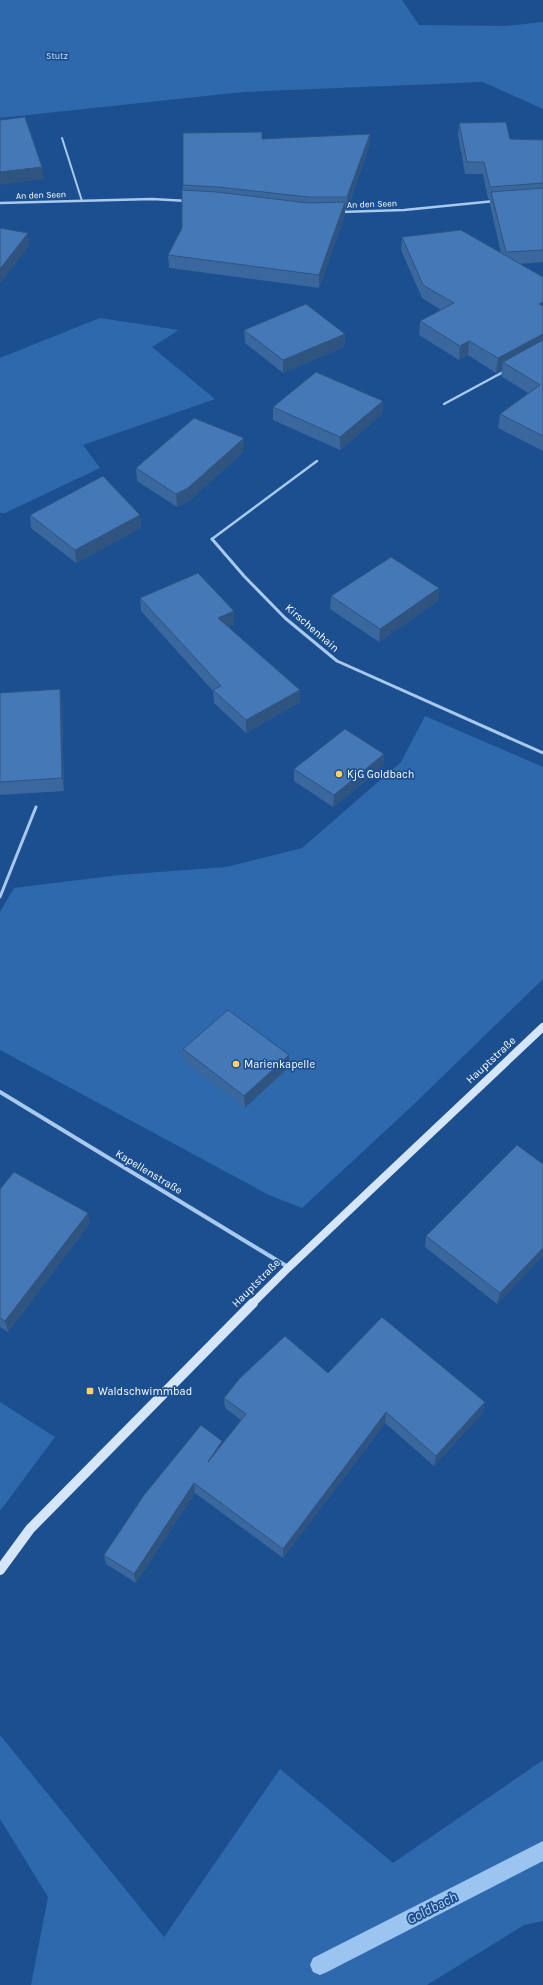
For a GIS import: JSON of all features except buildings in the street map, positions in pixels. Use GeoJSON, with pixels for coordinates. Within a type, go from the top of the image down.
{"type":"FeatureCollection","features":[{"type":"Feature","properties":{"kind":"street","name":"An den Seen"},"geometry":{"type":"LineString","coordinates":[[0,203],[152,199],[190,201]]}},
{"type":"Feature","properties":{"kind":"street","name":"An den Seen"},"geometry":{"type":"LineString","coordinates":[[336,213],[404,210],[502,200]]}},
{"type":"Feature","properties":{"kind":"street","name":"Kirschenhain"},"geometry":{"type":"LineString","coordinates":[[212,538],[244,576],[285,618],[337,661],[543,753]]}},
{"type":"Feature","properties":{"kind":"street","name":"Hauptstraße"},"geometry":{"type":"LineString","coordinates":[[0,1570],[30,1529],[288,1268],[543,1027]]}},
{"type":"Feature","properties":{"kind":"street","name":"Kapellenstraße"},"geometry":{"type":"LineString","coordinates":[[0,1092],[288,1268]]}},
{"type":"Feature","properties":{"kind":"lane","name":"An den Seen"},"geometry":{"type":"LineString","coordinates":[[62,138],[82,200]]}},
{"type":"Feature","properties":{"kind":"lane"},"geometry":{"type":"LineString","coordinates":[[444,404],[510,368]]}},
{"type":"Feature","properties":{"kind":"lane","name":"Kirschenhain"},"geometry":{"type":"LineString","coordinates":[[212,538],[317,462]]}},
{"type":"Feature","properties":{"kind":"lane"},"geometry":{"type":"LineString","coordinates":[[0,897],[5,888],[36,807]]}},
{"type":"Feature","properties":{"kind":"green space","name":"Stutz"},"geometry":{"type":"Polygon","coordinates":[[[0,0],[402,0],[419,25],[506,26],[543,22],[543,109],[483,82],[243,92],[0,118],[0,0]]]}},
{"type":"Feature","properties":{"kind":"green space"},"geometry":{"type":"Polygon","coordinates":[[[100,318],[179,330],[152,347],[215,399],[83,445],[100,468],[5,513],[0,513],[0,358],[100,318]]]}},
{"type":"Feature","properties":{"kind":"green space"},"geometry":{"type":"Polygon","coordinates":[[[425,716],[543,767],[543,979],[411,1107],[302,1208],[269,1195],[0,1050],[0,912],[14,888],[119,875],[226,867],[302,848],[401,762],[425,716]]]}},
{"type":"Feature","properties":{"kind":"green space"},"geometry":{"type":"Polygon","coordinates":[[[0,1402],[55,1437],[0,1511],[0,1402]]]}},
{"type":"Feature","properties":{"kind":"green space"},"geometry":{"type":"Polygon","coordinates":[[[0,1735],[164,1937],[280,1769],[393,1863],[543,1760],[543,1921],[524,1925],[427,1985],[31,1985],[48,1897],[0,1819],[0,1735]]]}},
{"type":"Feature","properties":{"kind":"waterway","name":"Goldbach"},"geometry":{"type":"LineString","coordinates":[[320,1965],[543,1851]]}},
{"type":"Feature","properties":{"kind":"place","name":"KjG Goldbach"},"geometry":{"type":"Point","coordinates":[339,774]}},
{"type":"Feature","properties":{"kind":"place","name":"Marienkapelle"},"geometry":{"type":"Point","coordinates":[236,1064]}},
{"type":"Feature","properties":{"kind":"place","name":"Waldschwimmbad"},"geometry":{"type":"Point","coordinates":[90,1391]}}]}
